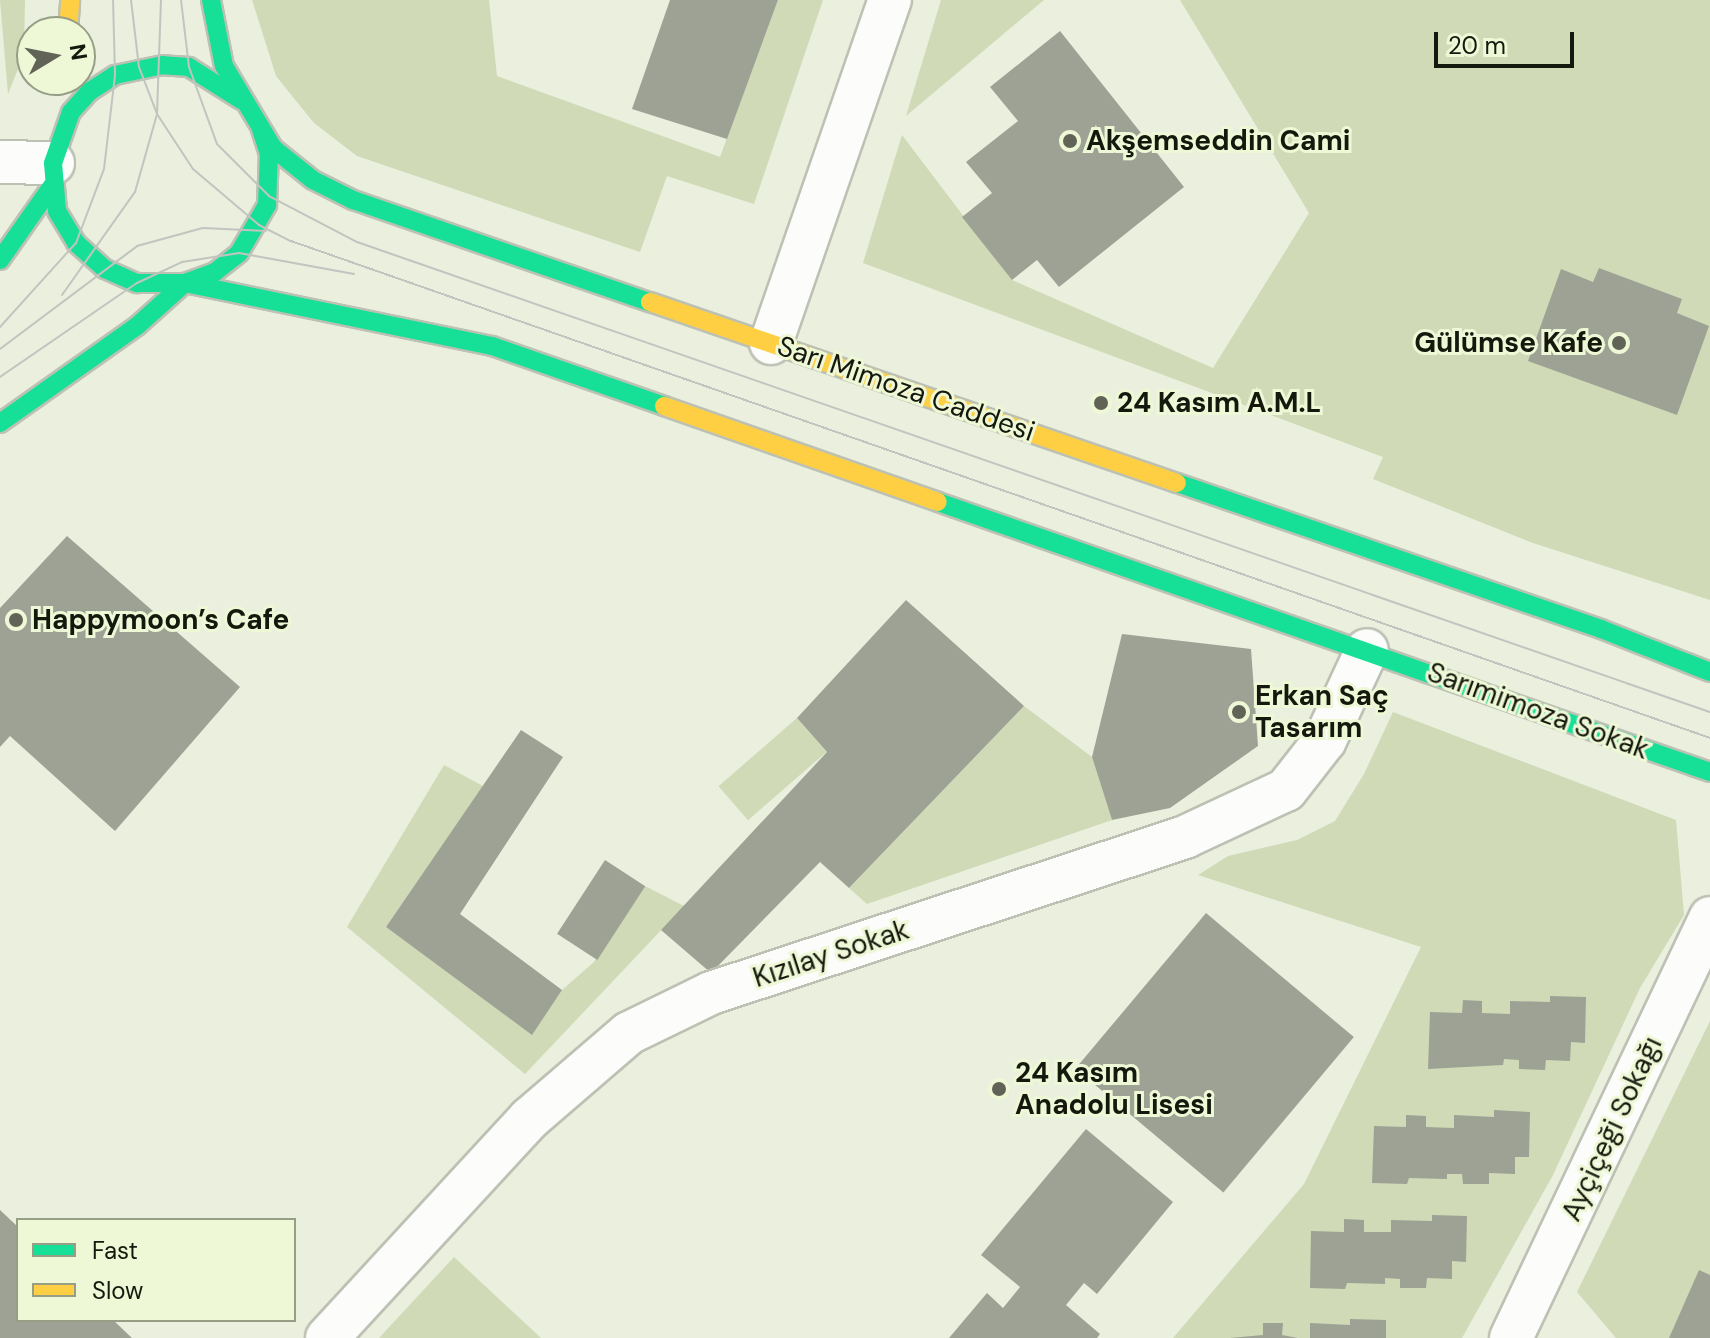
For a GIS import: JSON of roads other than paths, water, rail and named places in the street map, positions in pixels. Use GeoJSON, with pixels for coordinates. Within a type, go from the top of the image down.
{"type":"FeatureCollection","features":[{"type":"Feature","properties":{"kind":"main road"},"geometry":{"type":"LineString","coordinates":[[211,0],[224,66],[243,102]]}},
{"type":"Feature","properties":{"kind":"main road"},"geometry":{"type":"LineString","coordinates":[[0,260],[90,91],[139,67],[189,67],[216,80],[243,102]]}},
{"type":"Feature","properties":{"kind":"main road"},"geometry":{"type":"LineString","coordinates":[[63,96],[54,162],[57,211],[76,243],[105,269],[137,283],[185,283],[328,315],[492,346],[1367,650]]}},
{"type":"Feature","properties":{"kind":"main road","name":"Sarı Mimoza Caddesi"},"geometry":{"type":"LineString","coordinates":[[243,102],[273,148],[305,173],[353,200],[1601,629],[1710,672]]}},
{"type":"Feature","properties":{"kind":"main road"},"geometry":{"type":"LineString","coordinates":[[0,423],[137,326],[185,283],[215,272],[239,253],[259,225],[269,196],[269,154],[261,129]]}},
{"type":"Feature","properties":{"kind":"main road","name":"Sarımimoza Sokak"},"geometry":{"type":"LineString","coordinates":[[1367,650],[1710,772]]}},
{"type":"Feature","properties":{"kind":"street"},"geometry":{"type":"LineString","coordinates":[[771,343],[890,0]]}},
{"type":"Feature","properties":{"kind":"street"},"geometry":{"type":"LineString","coordinates":[[0,162],[54,162]]}},
{"type":"Feature","properties":{"kind":"street","name":"Kızılay Sokak"},"geometry":{"type":"LineString","coordinates":[[327,1338],[529,1119],[629,1033],[711,993],[1185,837],[1286,790],[1325,740],[1367,650]]}},
{"type":"Feature","properties":{"kind":"street","name":"Ayçiçeği Sokağı"},"geometry":{"type":"LineString","coordinates":[[1520,1335],[1710,918]]}},
{"type":"Feature","properties":{"kind":"tram line"},"geometry":{"type":"LineString","coordinates":[[0,327],[76,243],[104,169],[115,75],[113,0]]}},
{"type":"Feature","properties":{"kind":"tram line"},"geometry":{"type":"LineString","coordinates":[[131,0],[139,67],[157,114],[193,169],[259,225],[291,241],[1710,738]]}},
{"type":"Feature","properties":{"kind":"tram line"},"geometry":{"type":"LineString","coordinates":[[62,295],[135,192],[157,114],[161,0]]}},
{"type":"Feature","properties":{"kind":"tram line"},"geometry":{"type":"LineString","coordinates":[[181,0],[189,67],[217,144],[269,196],[357,242],[1710,712]]}},
{"type":"Feature","properties":{"kind":"tram line"},"geometry":{"type":"LineString","coordinates":[[0,349],[137,246],[203,228],[266,231]]}},
{"type":"Feature","properties":{"kind":"tram line"},"geometry":{"type":"LineString","coordinates":[[0,377],[137,283],[182,262],[239,253],[354,274]]}},
{"type":"Feature","properties":{"kind":"place","name":"Akşemseddin Cami"},"geometry":{"type":"Point","coordinates":[1070,141]}},
{"type":"Feature","properties":{"kind":"place","name":"Gülümse Kafe"},"geometry":{"type":"Point","coordinates":[1619,343]}},
{"type":"Feature","properties":{"kind":"place","name":"24 Kasım A.M.L"},"geometry":{"type":"Point","coordinates":[1101,403]}},
{"type":"Feature","properties":{"kind":"place","name":"Happymoon’s Cafe"},"geometry":{"type":"Point","coordinates":[16,620]}},
{"type":"Feature","properties":{"kind":"place","name":"Erkan Saç Tasarım"},"geometry":{"type":"Point","coordinates":[1239,712]}},
{"type":"Feature","properties":{"kind":"place","name":"24 Kasım Anadolu Lisesi"},"geometry":{"type":"Point","coordinates":[999,1089]}}]}
